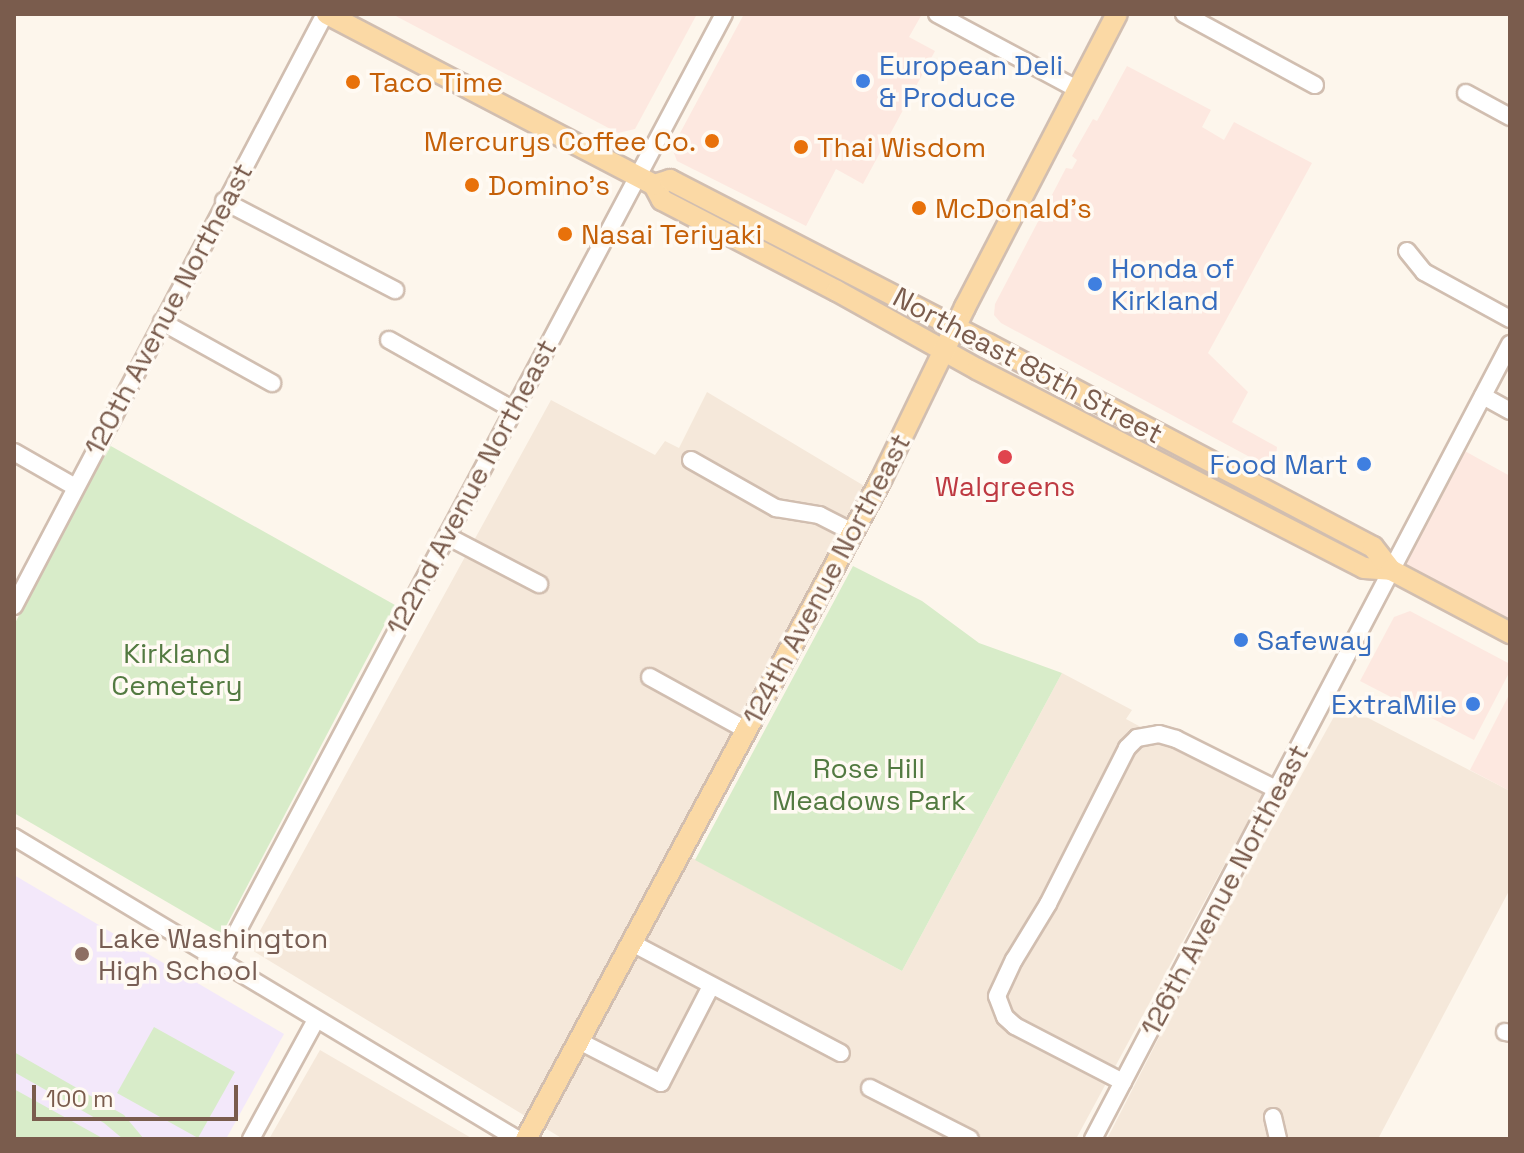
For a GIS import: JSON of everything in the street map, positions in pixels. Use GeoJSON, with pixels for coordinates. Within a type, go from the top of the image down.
{"type":"FeatureCollection","features":[{"type":"Feature","properties":{"kind":"main road","name":"Northeast 85th Street"},"geometry":{"type":"LineString","coordinates":[[326,14],[646,181],[662,200],[945,350],[1364,568],[1391,570],[1510,633]]}},
{"type":"Feature","properties":{"kind":"main road","name":"124th Avenue Northeast"},"geometry":{"type":"LineString","coordinates":[[526,1139],[853,532],[1117,14]]}},
{"type":"Feature","properties":{"kind":"main road","name":"Northeast 85th Street"},"geometry":{"type":"LineString","coordinates":[[646,181],[670,180],[956,327],[1373,547],[1391,570]]}},
{"type":"Feature","properties":{"kind":"main road"},"geometry":{"type":"LineString","coordinates":[[1121,440],[1139,437],[1176,457],[1192,452]]}},
{"type":"Feature","properties":{"kind":"main road"},"geometry":{"type":"LineString","coordinates":[[1230,498],[1248,495],[1285,514],[1301,509]]}},
{"type":"Feature","properties":{"kind":"street","name":"120th Avenue Northeast"},"geometry":{"type":"LineString","coordinates":[[14,606],[224,201],[326,14]]}},
{"type":"Feature","properties":{"kind":"street","name":"122nd Avenue Northeast"},"geometry":{"type":"LineString","coordinates":[[221,962],[512,409],[646,181],[724,14]]}},
{"type":"Feature","properties":{"kind":"street"},"geometry":{"type":"LineString","coordinates":[[937,14],[1077,89]]}},
{"type":"Feature","properties":{"kind":"street"},"geometry":{"type":"LineString","coordinates":[[1184,14],[1315,85]]}},
{"type":"Feature","properties":{"kind":"street"},"geometry":{"type":"LineString","coordinates":[[1466,93],[1510,117]]}},
{"type":"Feature","properties":{"kind":"street"},"geometry":{"type":"LineString","coordinates":[[224,201],[395,290]]}},
{"type":"Feature","properties":{"kind":"street"},"geometry":{"type":"LineString","coordinates":[[1407,251],[1424,272],[1510,319]]}},
{"type":"Feature","properties":{"kind":"street"},"geometry":{"type":"LineString","coordinates":[[162,322],[272,383]]}},
{"type":"Feature","properties":{"kind":"street"},"geometry":{"type":"LineString","coordinates":[[389,340],[512,409]]}},
{"type":"Feature","properties":{"kind":"street","name":"126th Avenue Northeast"},"geometry":{"type":"LineString","coordinates":[[1093,1139],[1510,344]]}},
{"type":"Feature","properties":{"kind":"street"},"geometry":{"type":"LineString","coordinates":[[1483,396],[1510,411]]}},
{"type":"Feature","properties":{"kind":"street"},"geometry":{"type":"LineString","coordinates":[[14,452],[75,487]]}},
{"type":"Feature","properties":{"kind":"street"},"geometry":{"type":"LineString","coordinates":[[691,460],[776,508],[819,515],[853,532]]}},
{"type":"Feature","properties":{"kind":"street"},"geometry":{"type":"LineString","coordinates":[[447,536],[539,584]]}},
{"type":"Feature","properties":{"kind":"street"},"geometry":{"type":"LineString","coordinates":[[650,677],[746,730]]}},
{"type":"Feature","properties":{"kind":"street"},"geometry":{"type":"LineString","coordinates":[[1123,1082],[1015,1026],[1005,1017],[999,1005],[1001,985],[1048,904],[1127,748],[1147,734],[1176,739],[1276,789]]}},
{"type":"Feature","properties":{"kind":"street"},"geometry":{"type":"LineString","coordinates":[[14,837],[316,1020],[493,1133],[517,1139]]}},
{"type":"Feature","properties":{"kind":"street"},"geometry":{"type":"LineString","coordinates":[[632,943],[841,1053]]}},
{"type":"Feature","properties":{"kind":"street"},"geometry":{"type":"LineString","coordinates":[[579,1041],[661,1083],[711,986]]}},
{"type":"Feature","properties":{"kind":"street"},"geometry":{"type":"LineString","coordinates":[[251,1139],[316,1020]]}},
{"type":"Feature","properties":{"kind":"street"},"geometry":{"type":"LineString","coordinates":[[870,1088],[970,1139]]}},
{"type":"Feature","properties":{"kind":"street"},"geometry":{"type":"LineString","coordinates":[[1273,1117],[1278,1139]]}},
{"type":"Feature","properties":{"kind":"shaded area"},"geometry":{"type":"Polygon","coordinates":[[[392,14],[697,14],[635,129],[618,133],[392,14]]]}},
{"type":"Feature","properties":{"kind":"shaded area"},"geometry":{"type":"Polygon","coordinates":[[[744,14],[922,14],[909,37],[935,51],[863,184],[836,169],[806,226],[677,161],[672,148],[744,14]]]}},
{"type":"Feature","properties":{"kind":"shaded area"},"geometry":{"type":"Polygon","coordinates":[[[1127,66],[1211,110],[1202,127],[1224,140],[1234,122],[1312,163],[1208,353],[1248,392],[1232,422],[1277,447],[1274,470],[1001,323],[994,315],[995,304],[1066,168],[1072,169],[1077,160],[1072,156],[1093,119],[1097,121],[1127,66]]]}},
{"type":"Feature","properties":{"kind":"shaded area"},"geometry":{"type":"Polygon","coordinates":[[[707,392],[866,487],[672,847],[902,971],[1062,673],[1132,710],[1126,719],[1263,793],[1076,1139],[563,1139],[250,949],[551,400],[655,455],[665,441],[679,448],[707,392]]]}},
{"type":"Feature","properties":{"kind":"shaded area"},"geometry":{"type":"Polygon","coordinates":[[[1463,450],[1510,476],[1510,633],[1391,570],[1463,450]]]}},
{"type":"Feature","properties":{"kind":"shaded area"},"geometry":{"type":"Polygon","coordinates":[[[1410,611],[1510,664],[1510,671],[1474,740],[1360,681],[1394,617],[1410,611]]]}},
{"type":"Feature","properties":{"kind":"shaded area"},"geometry":{"type":"Polygon","coordinates":[[[1510,693],[1510,791],[1470,770],[1510,693]]]}},
{"type":"Feature","properties":{"kind":"shaded area"},"geometry":{"type":"Polygon","coordinates":[[[1341,704],[1510,791],[1510,889],[1378,1139],[1107,1139],[1195,967],[1341,704]]]}},
{"type":"Feature","properties":{"kind":"shaded area","name":"Lake Washington High School"},"geometry":{"type":"Polygon","coordinates":[[[14,875],[284,1034],[226,1139],[14,1139],[14,875]]]}},
{"type":"Feature","properties":{"kind":"shaded area"},"geometry":{"type":"Polygon","coordinates":[[[320,1050],[473,1139],[269,1139],[320,1050]]]}},
{"type":"Feature","properties":{"kind":"green space","name":"Kirkland Cemetery"},"geometry":{"type":"Polygon","coordinates":[[[109,445],[395,605],[222,934],[14,813],[14,625],[109,445]]]}},
{"type":"Feature","properties":{"kind":"green space","name":"Rose Hill Meadows Park"},"geometry":{"type":"Polygon","coordinates":[[[853,566],[922,601],[979,643],[1062,673],[902,971],[695,860],[853,566]]]}},
{"type":"Feature","properties":{"kind":"green space"},"geometry":{"type":"Polygon","coordinates":[[[154,1027],[235,1072],[198,1138],[117,1093],[154,1027]]]}},
{"type":"Feature","properties":{"kind":"green space"},"geometry":{"type":"Polygon","coordinates":[[[14,1052],[124,1115],[144,1139],[123,1139],[104,1123],[14,1072],[14,1052]]]}},
{"type":"Feature","properties":{"kind":"green space"},"geometry":{"type":"Polygon","coordinates":[[[14,1089],[104,1139],[14,1139],[14,1089]]]}},
{"type":"Feature","properties":{"kind":"place","name":"European Deli & Produce"},"geometry":{"type":"Point","coordinates":[863,81]}},
{"type":"Feature","properties":{"kind":"place","name":"Taco Time"},"geometry":{"type":"Point","coordinates":[353,82]}},
{"type":"Feature","properties":{"kind":"place","name":"Mercurys Coffee Co."},"geometry":{"type":"Point","coordinates":[712,141]}},
{"type":"Feature","properties":{"kind":"place","name":"Thai Wisdom"},"geometry":{"type":"Point","coordinates":[801,147]}},
{"type":"Feature","properties":{"kind":"place","name":"Domino's"},"geometry":{"type":"Point","coordinates":[472,185]}},
{"type":"Feature","properties":{"kind":"place","name":"McDonald's"},"geometry":{"type":"Point","coordinates":[919,208]}},
{"type":"Feature","properties":{"kind":"place","name":"Nasai Teriyaki"},"geometry":{"type":"Point","coordinates":[565,234]}},
{"type":"Feature","properties":{"kind":"place","name":"Honda of Kirkland"},"geometry":{"type":"Point","coordinates":[1095,284]}},
{"type":"Feature","properties":{"kind":"place","name":"Walgreens"},"geometry":{"type":"Point","coordinates":[1005,457]}},
{"type":"Feature","properties":{"kind":"place","name":"Food Mart"},"geometry":{"type":"Point","coordinates":[1364,464]}},
{"type":"Feature","properties":{"kind":"place","name":"Safeway"},"geometry":{"type":"Point","coordinates":[1241,640]}},
{"type":"Feature","properties":{"kind":"place","name":"ExtraMile"},"geometry":{"type":"Point","coordinates":[1473,704]}},
{"type":"Feature","properties":{"kind":"place","name":"Lake Washington High School"},"geometry":{"type":"Point","coordinates":[82,954]}}]}
